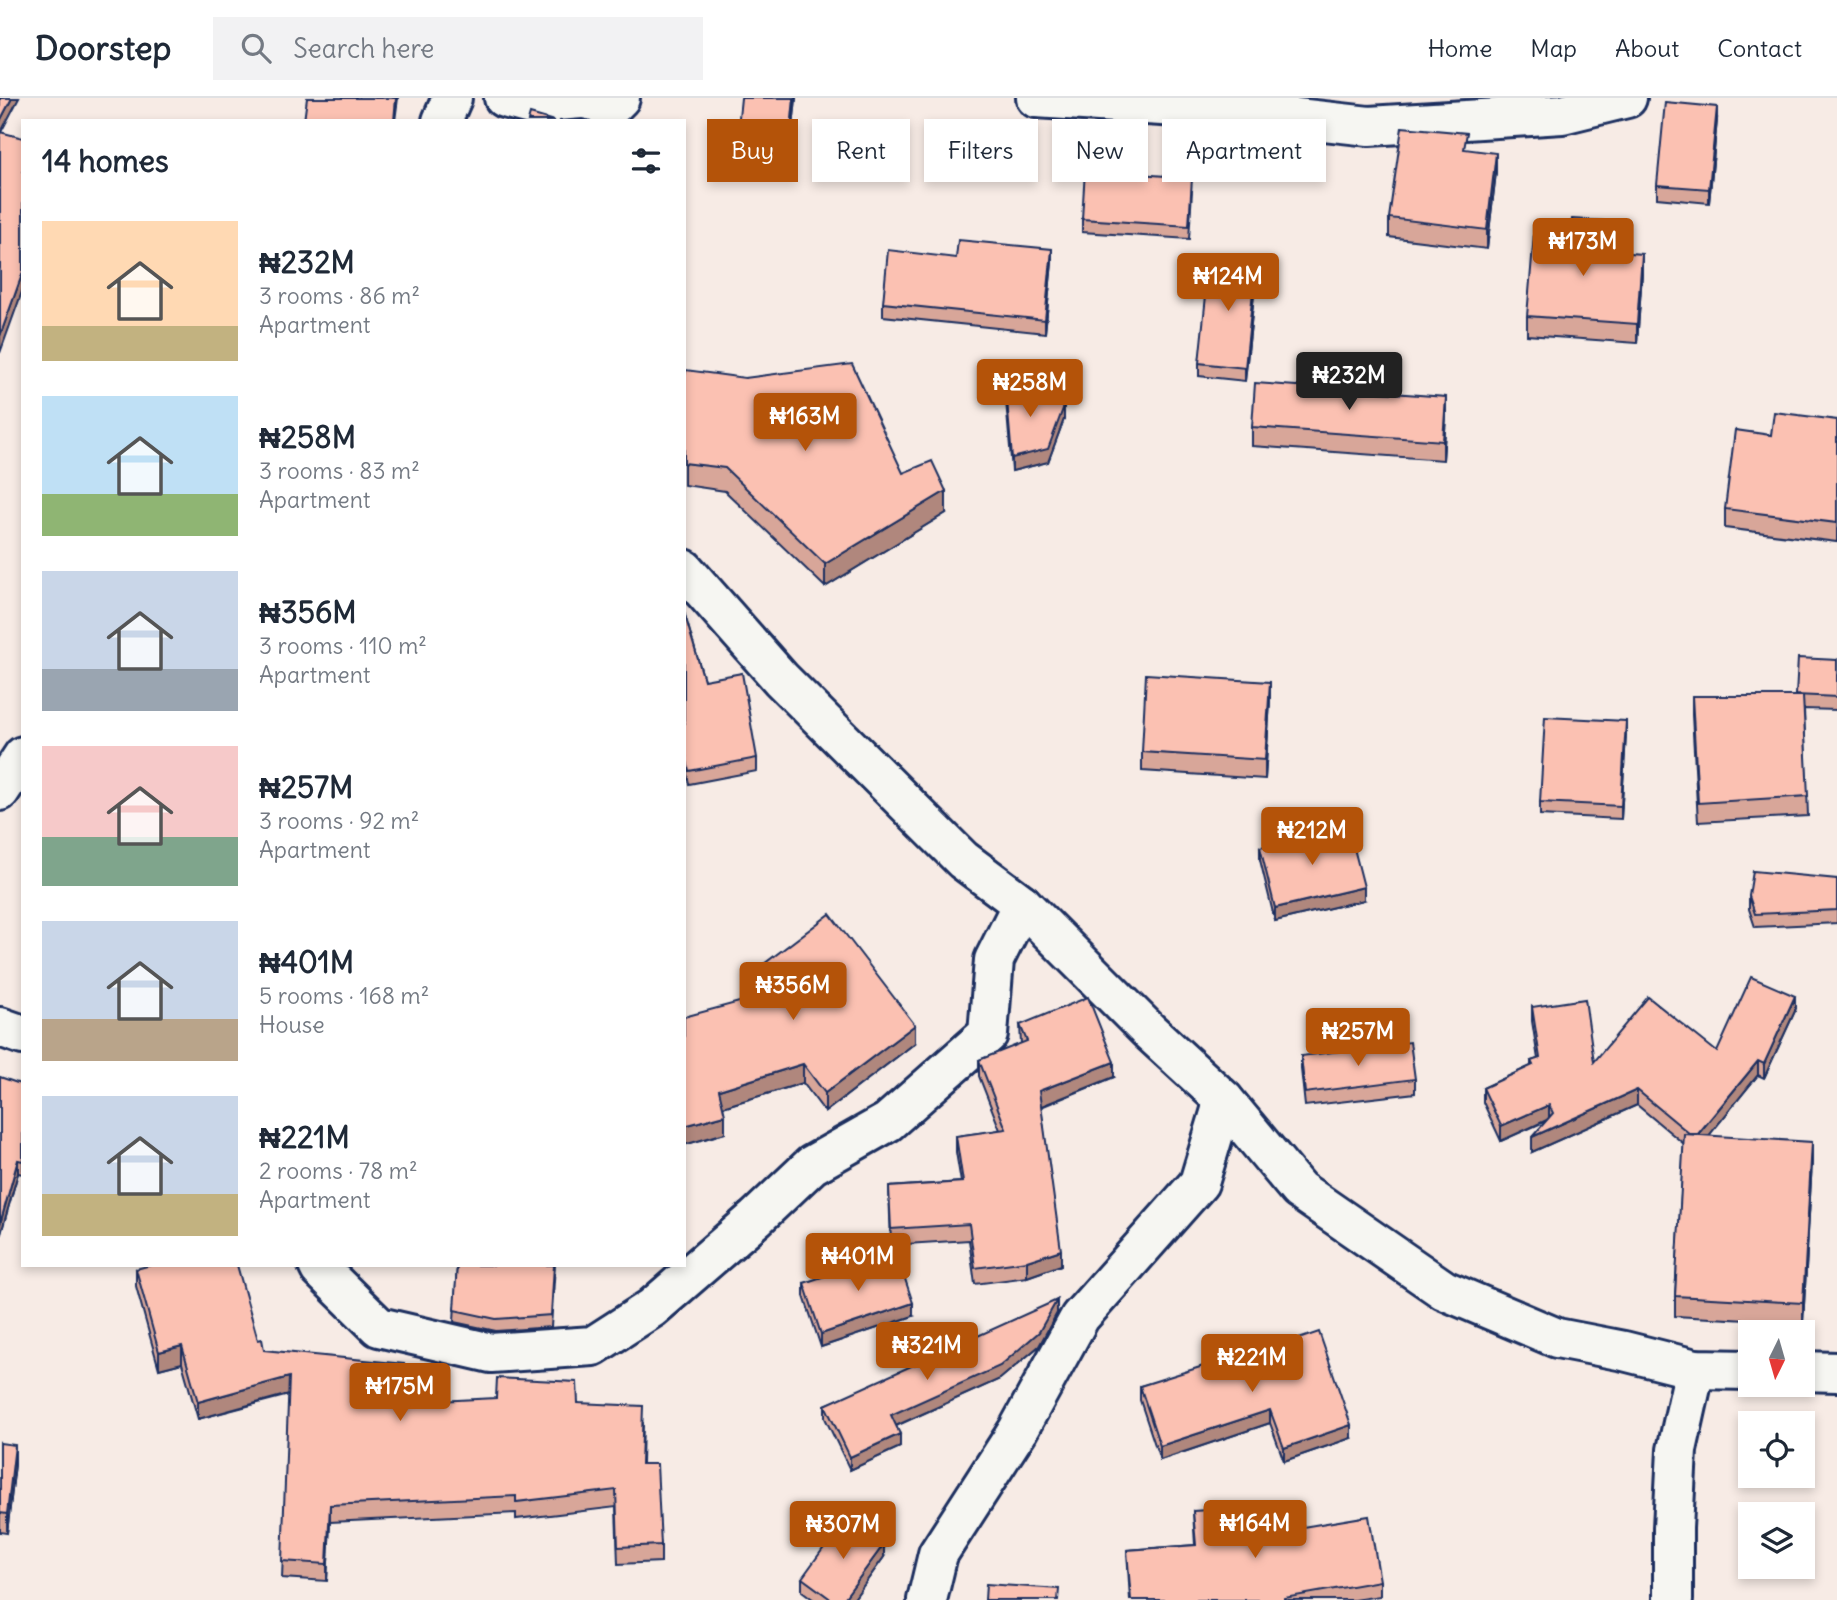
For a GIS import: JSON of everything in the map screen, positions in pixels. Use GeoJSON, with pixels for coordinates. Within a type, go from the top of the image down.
{"type":"FeatureCollection","features":[{"type":"Feature","properties":{"kind":"street"},"geometry":{"type":"LineString","coordinates":[[443,119],[452,98]]}},
{"type":"Feature","properties":{"kind":"street"},"geometry":{"type":"LineString","coordinates":[[504,98],[559,113],[613,104],[620,98]]}},
{"type":"Feature","properties":{"kind":"street"},"geometry":{"type":"LineString","coordinates":[[1036,98],[1225,110],[1369,126],[1562,114],[1627,98]]}},
{"type":"Feature","properties":{"kind":"street"},"geometry":{"type":"LineString","coordinates":[[686,571],[781,679],[963,860],[1022,904],[1149,1031],[1224,1100],[1299,1190],[1444,1290],[1557,1338],[1624,1350],[1695,1369],[1738,1370]]}},
{"type":"Feature","properties":{"kind":"street"},"geometry":{"type":"LineString","coordinates":[[0,791],[21,759]]}},
{"type":"Feature","properties":{"kind":"street"},"geometry":{"type":"LineString","coordinates":[[319,1267],[379,1327],[491,1353],[593,1346],[652,1308],[756,1218],[812,1165],[888,1122],[988,1034],[994,960],[1022,904]]}},
{"type":"Feature","properties":{"kind":"street"},"geometry":{"type":"LineString","coordinates":[[0,1027],[21,1034]]}},
{"type":"Feature","properties":{"kind":"street"},"geometry":{"type":"LineString","coordinates":[[927,1600],[938,1554],[1018,1430],[1080,1317],[1199,1183],[1224,1100]]}},
{"type":"Feature","properties":{"kind":"street"},"geometry":{"type":"LineString","coordinates":[[1673,1600],[1677,1450],[1695,1369]]}},
{"type":"Feature","properties":{"kind":"street"},"geometry":{"type":"LineString","coordinates":[[1815,1371],[1837,1372]]}},
{"type":"Feature","properties":{"kind":"building"},"geometry":{"type":"Polygon","coordinates":[[[0,98],[12,98],[0,121],[0,98]]]}},
{"type":"Feature","properties":{"kind":"building"},"geometry":{"type":"Polygon","coordinates":[[[307,98],[396,98],[394,119],[304,119],[307,98]]]}},
{"type":"Feature","properties":{"kind":"building"},"geometry":{"type":"Polygon","coordinates":[[[741,98],[794,98],[792,119],[739,119],[741,98]]]}},
{"type":"Feature","properties":{"kind":"building"},"geometry":{"type":"Polygon","coordinates":[[[1665,102],[1717,107],[1709,189],[1657,185],[1665,102]]]}},
{"type":"Feature","properties":{"kind":"building"},"geometry":{"type":"Polygon","coordinates":[[[530,114],[547,119],[529,119],[530,114]]]}},
{"type":"Feature","properties":{"kind":"building"},"geometry":{"type":"Polygon","coordinates":[[[1402,127],[1467,133],[1464,149],[1496,153],[1487,230],[1389,218],[1402,127]]]}},
{"type":"Feature","properties":{"kind":"building"},"geometry":{"type":"Polygon","coordinates":[[[0,132],[21,137],[21,278],[0,336],[0,132]]]}},
{"type":"Feature","properties":{"kind":"building"},"geometry":{"type":"Polygon","coordinates":[[[1148,175],[1162,176],[1162,182],[1192,182],[1189,226],[1082,219],[1084,182],[1148,182],[1148,175]]]}},
{"type":"Feature","properties":{"kind":"building"},"geometry":{"type":"Polygon","coordinates":[[[1572,219],[1604,221],[1602,251],[1642,254],[1637,324],[1527,316],[1534,234],[1570,237],[1572,219]]]}},
{"type":"Feature","properties":{"kind":"building"},"geometry":{"type":"Polygon","coordinates":[[[958,240],[1052,249],[1045,320],[883,303],[888,250],[956,258],[958,240]]]}},
{"type":"Feature","properties":{"kind":"building"},"geometry":{"type":"Polygon","coordinates":[[[1210,257],[1256,262],[1245,368],[1199,363],[1210,257]]]}},
{"type":"Feature","properties":{"kind":"building"},"geometry":{"type":"Polygon","coordinates":[[[852,364],[903,473],[932,461],[946,491],[825,564],[725,468],[686,463],[686,370],[745,378],[852,364]]]}},
{"type":"Feature","properties":{"kind":"building"},"geometry":{"type":"Polygon","coordinates":[[[1005,376],[1064,406],[1048,449],[1012,458],[1005,376]]]}},
{"type":"Feature","properties":{"kind":"building"},"geometry":{"type":"Polygon","coordinates":[[[1255,383],[1446,397],[1443,441],[1252,427],[1255,383]]]}},
{"type":"Feature","properties":{"kind":"building"},"geometry":{"type":"Polygon","coordinates":[[[1774,412],[1837,420],[1837,523],[1725,509],[1735,430],[1771,435],[1774,412]]]}},
{"type":"Feature","properties":{"kind":"building"},"geometry":{"type":"Polygon","coordinates":[[[686,619],[704,680],[742,673],[757,758],[689,771],[686,756],[686,619]]]}},
{"type":"Feature","properties":{"kind":"building"},"geometry":{"type":"Polygon","coordinates":[[[1798,658],[1837,660],[1837,697],[1796,695],[1798,658]]]}},
{"type":"Feature","properties":{"kind":"building"},"geometry":{"type":"Polygon","coordinates":[[[1146,674],[1270,682],[1265,760],[1142,752],[1146,674]]]}},
{"type":"Feature","properties":{"kind":"building"},"geometry":{"type":"Polygon","coordinates":[[[1692,696],[1803,696],[1808,796],[1698,803],[1692,696]]]}},
{"type":"Feature","properties":{"kind":"building"},"geometry":{"type":"Polygon","coordinates":[[[1545,717],[1626,721],[1621,806],[1540,802],[1545,717]]]}},
{"type":"Feature","properties":{"kind":"building"},"geometry":{"type":"Polygon","coordinates":[[[1348,825],[1364,887],[1275,908],[1260,847],[1348,825]]]}},
{"type":"Feature","properties":{"kind":"building"},"geometry":{"type":"Polygon","coordinates":[[[1753,871],[1837,879],[1837,910],[1755,914],[1749,896],[1753,871]]]}},
{"type":"Feature","properties":{"kind":"building"},"geometry":{"type":"Polygon","coordinates":[[[830,914],[915,1025],[825,1093],[803,1064],[719,1090],[725,1115],[686,1125],[686,1016],[758,997],[744,979],[830,914]]]}},
{"type":"Feature","properties":{"kind":"building"},"geometry":{"type":"Polygon","coordinates":[[[1751,977],[1795,996],[1764,1064],[1758,1061],[1698,1134],[1690,1134],[1637,1090],[1532,1137],[1553,1113],[1549,1105],[1501,1126],[1483,1088],[1533,1065],[1531,1061],[1540,1058],[1532,1007],[1585,999],[1594,1062],[1648,997],[1717,1052],[1751,977]]]}},
{"type":"Feature","properties":{"kind":"building"},"geometry":{"type":"Polygon","coordinates":[[[1088,997],[1114,1062],[1039,1091],[1061,1250],[1027,1261],[975,1268],[969,1224],[891,1229],[889,1187],[963,1182],[956,1136],[1006,1129],[979,1060],[1027,1041],[1020,1025],[1088,997]]]}},
{"type":"Feature","properties":{"kind":"building"},"geometry":{"type":"Polygon","coordinates":[[[1410,1042],[1415,1079],[1305,1093],[1301,1056],[1410,1042]]]}},
{"type":"Feature","properties":{"kind":"building"},"geometry":{"type":"Polygon","coordinates":[[[0,1077],[21,1084],[21,1161],[18,1160],[0,1224],[0,1077]]]}},
{"type":"Feature","properties":{"kind":"building"},"geometry":{"type":"Polygon","coordinates":[[[1684,1134],[1812,1142],[1803,1303],[1675,1296],[1684,1134]]]}},
{"type":"Feature","properties":{"kind":"building"},"geometry":{"type":"Polygon","coordinates":[[[896,1252],[913,1303],[821,1334],[804,1283],[896,1252]]]}},
{"type":"Feature","properties":{"kind":"building"},"geometry":{"type":"Polygon","coordinates":[[[238,1267],[258,1340],[262,1339],[264,1350],[404,1364],[400,1403],[496,1398],[497,1378],[577,1382],[578,1403],[643,1406],[641,1464],[657,1464],[661,1545],[618,1547],[616,1490],[516,1502],[516,1496],[330,1505],[327,1564],[282,1561],[289,1377],[198,1402],[182,1346],[159,1352],[136,1269],[238,1267]]]}},
{"type":"Feature","properties":{"kind":"building"},"geometry":{"type":"Polygon","coordinates":[[[457,1267],[554,1267],[551,1315],[496,1319],[454,1310],[457,1267]]]}},
{"type":"Feature","properties":{"kind":"building"},"geometry":{"type":"Polygon","coordinates":[[[1057,1300],[1039,1332],[1000,1366],[891,1415],[900,1434],[850,1457],[825,1405],[1057,1300]]]}},
{"type":"Feature","properties":{"kind":"building"},"geometry":{"type":"Polygon","coordinates":[[[1319,1332],[1351,1425],[1284,1448],[1270,1410],[1160,1446],[1140,1386],[1232,1357],[1234,1361],[1319,1332]]]}},
{"type":"Feature","properties":{"kind":"building"},"geometry":{"type":"Polygon","coordinates":[[[0,1443],[15,1445],[7,1514],[0,1513],[0,1443]]]}},
{"type":"Feature","properties":{"kind":"building"},"geometry":{"type":"Polygon","coordinates":[[[1255,1507],[1261,1534],[1369,1516],[1380,1581],[1284,1600],[1131,1600],[1127,1550],[1196,1545],[1193,1511],[1255,1507]]]}},
{"type":"Feature","properties":{"kind":"building"},"geometry":{"type":"Polygon","coordinates":[[[846,1517],[884,1544],[843,1600],[832,1600],[802,1578],[846,1517]]]}},
{"type":"Feature","properties":{"kind":"building"},"geometry":{"type":"Polygon","coordinates":[[[986,1584],[1059,1589],[1058,1600],[985,1600],[986,1584]]]}}]}
